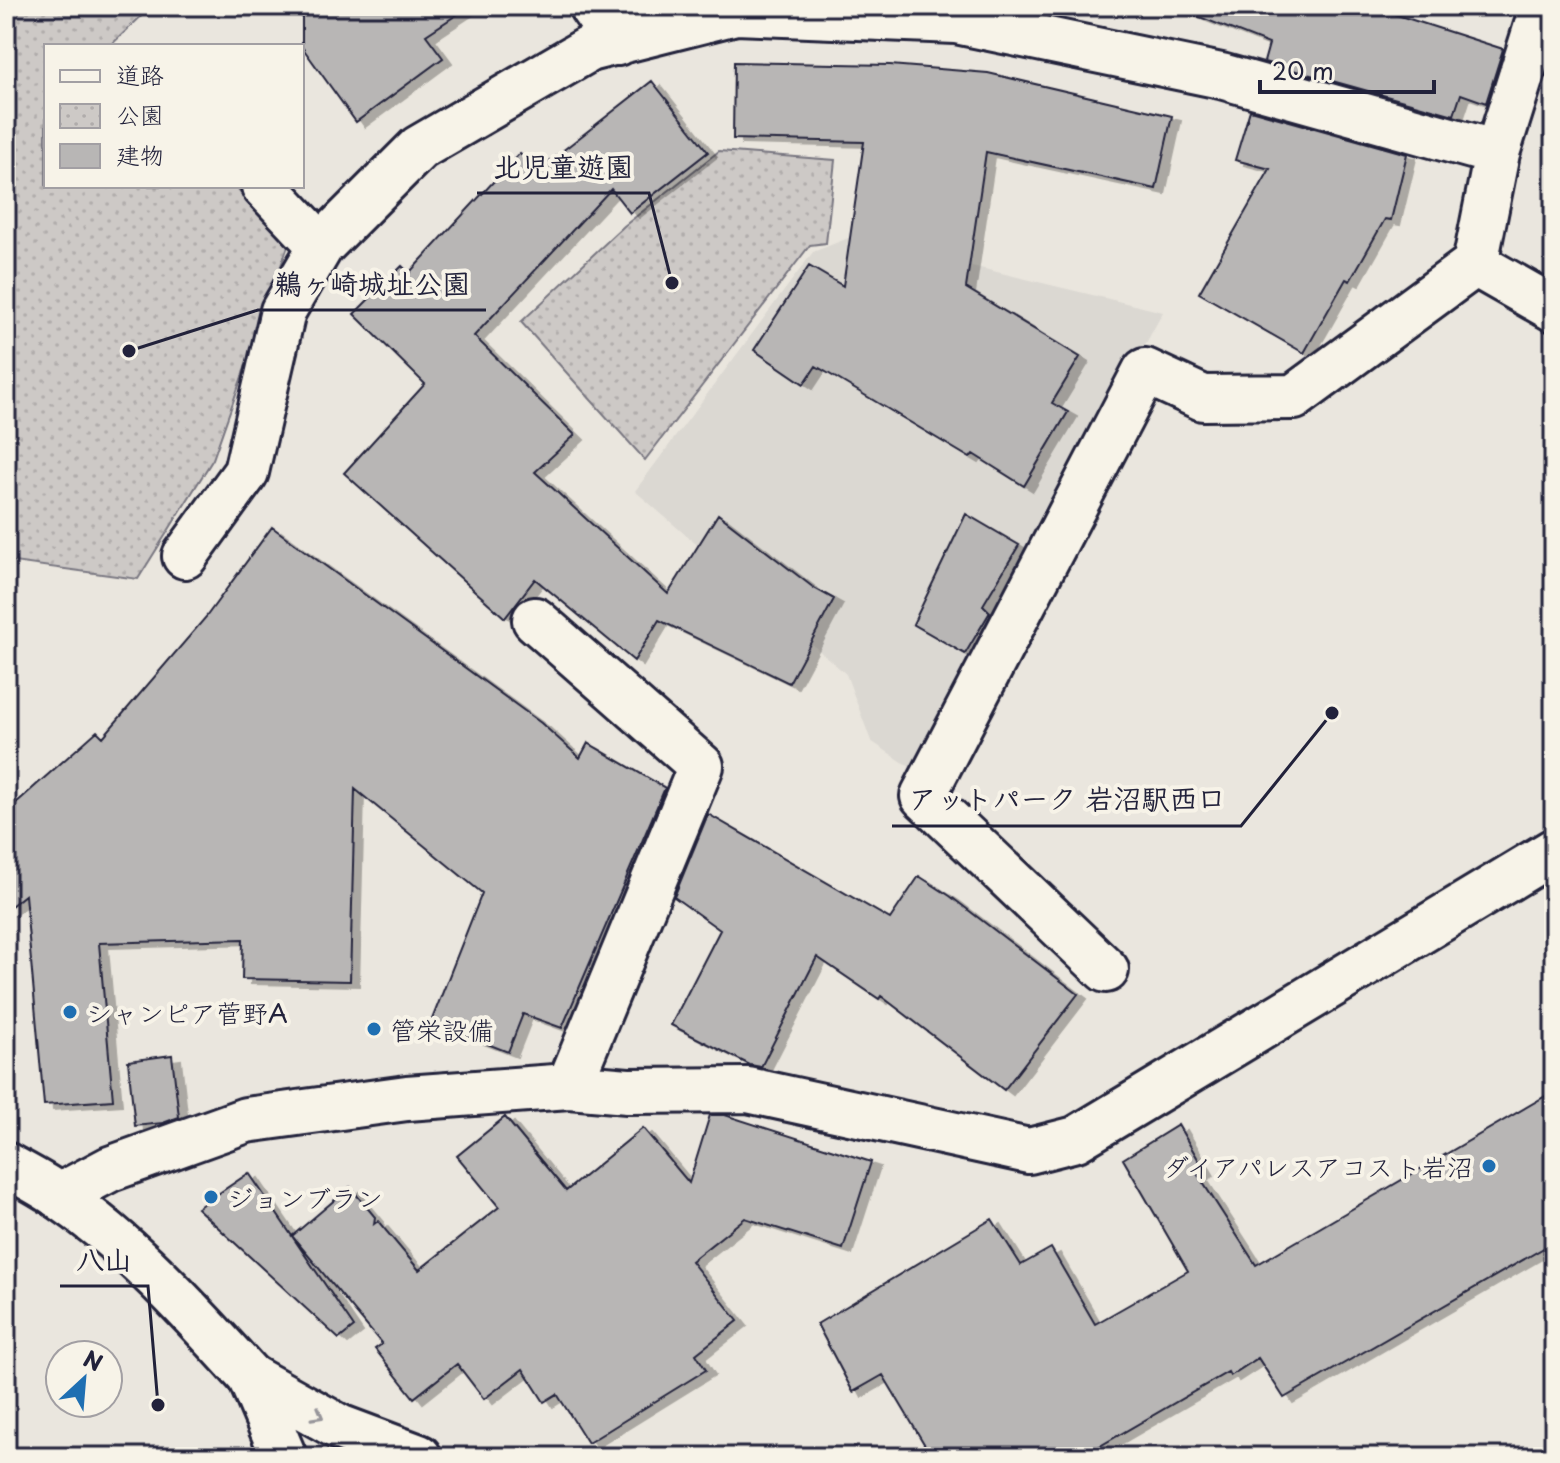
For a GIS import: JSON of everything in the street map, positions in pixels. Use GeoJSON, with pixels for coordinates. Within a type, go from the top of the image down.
{"type":"FeatureCollection","features":[{"type":"Feature","properties":{"kind":"street"},"geometry":{"type":"LineString","coordinates":[[591,6],[617,43]]}},
{"type":"Feature","properties":{"kind":"street"},"geometry":{"type":"LineString","coordinates":[[1106,970],[923,796],[1145,371],[1203,398],[1294,397],[1475,264],[1497,153],[1543,6]]}},
{"type":"Feature","properties":{"kind":"street"},"geometry":{"type":"LineString","coordinates":[[185,556],[246,472],[283,311],[321,246],[419,148],[589,49],[736,12],[956,11],[1221,76],[1497,153]]}},
{"type":"Feature","properties":{"kind":"street"},"geometry":{"type":"LineString","coordinates":[[266,188],[321,246]]}},
{"type":"Feature","properties":{"kind":"street"},"geometry":{"type":"LineString","coordinates":[[1475,264],[1554,309]]}},
{"type":"Feature","properties":{"kind":"street"},"geometry":{"type":"LineString","coordinates":[[535,620],[701,766],[569,1086]]}},
{"type":"Feature","properties":{"kind":"street"},"geometry":{"type":"LineString","coordinates":[[59,1196],[110,1169],[246,1120],[407,1098],[569,1086],[628,1091],[748,1090],[1029,1151],[1076,1139],[1554,851]]}},
{"type":"Feature","properties":{"kind":"street"},"geometry":{"type":"LineString","coordinates":[[6,1165],[59,1196],[121,1245],[187,1308],[250,1377],[339,1427],[419,1457]]}},
{"type":"Feature","properties":{"kind":"street"},"geometry":{"type":"LineString","coordinates":[[250,1377],[284,1457]]}},
{"type":"Feature","properties":{"kind":"shaded area"},"geometry":{"type":"Polygon","coordinates":[[[851,237],[1163,312],[913,769],[871,741],[846,674],[635,491],[813,252],[851,237]]]}},
{"type":"Feature","properties":{"kind":"green space"},"geometry":{"type":"Polygon","coordinates":[[[6,6],[152,6],[112,44],[44,44],[44,188],[237,188],[289,243],[213,459],[138,579],[6,561],[6,6]]]}},
{"type":"Feature","properties":{"kind":"green space"},"geometry":{"type":"Polygon","coordinates":[[[719,151],[835,160],[826,243],[810,245],[645,460],[521,322],[624,226],[719,151]]]}},
{"type":"Feature","properties":{"kind":"building"},"geometry":{"type":"Polygon","coordinates":[[[302,6],[470,6],[426,35],[443,58],[356,122],[302,44],[302,6]]]}},
{"type":"Feature","properties":{"kind":"building"},"geometry":{"type":"Polygon","coordinates":[[[1180,6],[1369,6],[1503,49],[1486,103],[1461,94],[1454,115],[1264,62],[1269,44],[1179,9],[1180,6]]]}},
{"type":"Feature","properties":{"kind":"building"},"geometry":{"type":"Polygon","coordinates":[[[734,62],[890,65],[988,73],[1172,116],[1156,189],[986,152],[966,288],[1080,357],[1052,403],[1068,412],[1024,486],[973,454],[970,458],[816,366],[804,384],[754,350],[809,266],[843,286],[864,142],[733,139],[734,62]]]}},
{"type":"Feature","properties":{"kind":"building"},"geometry":{"type":"Polygon","coordinates":[[[652,81],[708,152],[630,213],[611,189],[474,336],[575,435],[535,472],[668,594],[718,514],[814,588],[834,599],[789,683],[659,620],[634,661],[535,579],[505,618],[344,473],[425,384],[354,314],[402,266],[409,273],[520,153],[538,170],[652,81]]]}},
{"type":"Feature","properties":{"kind":"building"},"geometry":{"type":"Polygon","coordinates":[[[1250,110],[1407,154],[1391,220],[1385,219],[1304,353],[1199,293],[1270,169],[1235,160],[1250,110]]]}},
{"type":"Feature","properties":{"kind":"building"},"geometry":{"type":"Polygon","coordinates":[[[966,514],[1019,545],[983,605],[990,612],[965,654],[913,624],[966,514]]]}},
{"type":"Feature","properties":{"kind":"building"},"geometry":{"type":"Polygon","coordinates":[[[272,527],[541,723],[580,758],[588,743],[665,788],[562,1028],[523,1014],[508,1052],[431,1022],[482,893],[355,789],[350,981],[242,979],[243,939],[99,943],[113,1100],[44,1105],[25,895],[6,910],[6,812],[97,731],[103,737],[206,617],[272,527]]]}},
{"type":"Feature","properties":{"kind":"building"},"geometry":{"type":"Polygon","coordinates":[[[708,814],[890,919],[919,876],[950,896],[1078,994],[1004,1090],[881,996],[879,999],[817,957],[761,1067],[750,1065],[671,1025],[720,930],[674,897],[708,814]]]}},
{"type":"Feature","properties":{"kind":"building"},"geometry":{"type":"Polygon","coordinates":[[[172,1055],[179,1117],[163,1123],[135,1126],[128,1061],[172,1055]]]}},
{"type":"Feature","properties":{"kind":"building"},"geometry":{"type":"Polygon","coordinates":[[[1554,1091],[1554,1242],[1284,1398],[1258,1358],[1230,1376],[1228,1372],[1081,1457],[932,1457],[883,1375],[853,1392],[817,1324],[992,1219],[1021,1265],[1051,1248],[1095,1324],[1188,1271],[1123,1159],[1178,1125],[1205,1171],[1198,1175],[1256,1265],[1554,1091]]]}},
{"type":"Feature","properties":{"kind":"building"},"geometry":{"type":"Polygon","coordinates":[[[710,1115],[725,1115],[871,1162],[843,1249],[745,1218],[691,1261],[738,1321],[696,1354],[706,1370],[588,1443],[557,1394],[544,1402],[523,1369],[484,1399],[457,1364],[414,1398],[375,1349],[382,1344],[292,1236],[350,1187],[375,1217],[374,1224],[378,1221],[419,1270],[499,1207],[457,1156],[505,1117],[566,1191],[643,1128],[689,1183],[710,1115]]]}},
{"type":"Feature","properties":{"kind":"building"},"geometry":{"type":"Polygon","coordinates":[[[249,1173],[354,1327],[339,1339],[197,1208],[249,1173]]]}},
{"type":"Feature","properties":{"kind":"place","name":"北児童遊園"},"geometry":{"type":"Point","coordinates":[672,283]}},
{"type":"Feature","properties":{"kind":"place","name":"鵜ヶ崎城址公園"},"geometry":{"type":"Point","coordinates":[129,351]}},
{"type":"Feature","properties":{"kind":"place","name":"アットパーク 岩沼駅西口"},"geometry":{"type":"Point","coordinates":[1332,713]}},
{"type":"Feature","properties":{"kind":"place","name":"シャンピア菅野A"},"geometry":{"type":"Point","coordinates":[70,1012]}},
{"type":"Feature","properties":{"kind":"place","name":"管栄設備"},"geometry":{"type":"Point","coordinates":[374,1029]}},
{"type":"Feature","properties":{"kind":"place","name":"ダイアパレスアコスト岩沼"},"geometry":{"type":"Point","coordinates":[1489,1166]}},
{"type":"Feature","properties":{"kind":"place","name":"ジョンブラン"},"geometry":{"type":"Point","coordinates":[211,1197]}},
{"type":"Feature","properties":{"kind":"place","name":"八山"},"geometry":{"type":"Point","coordinates":[158,1405]}}]}
